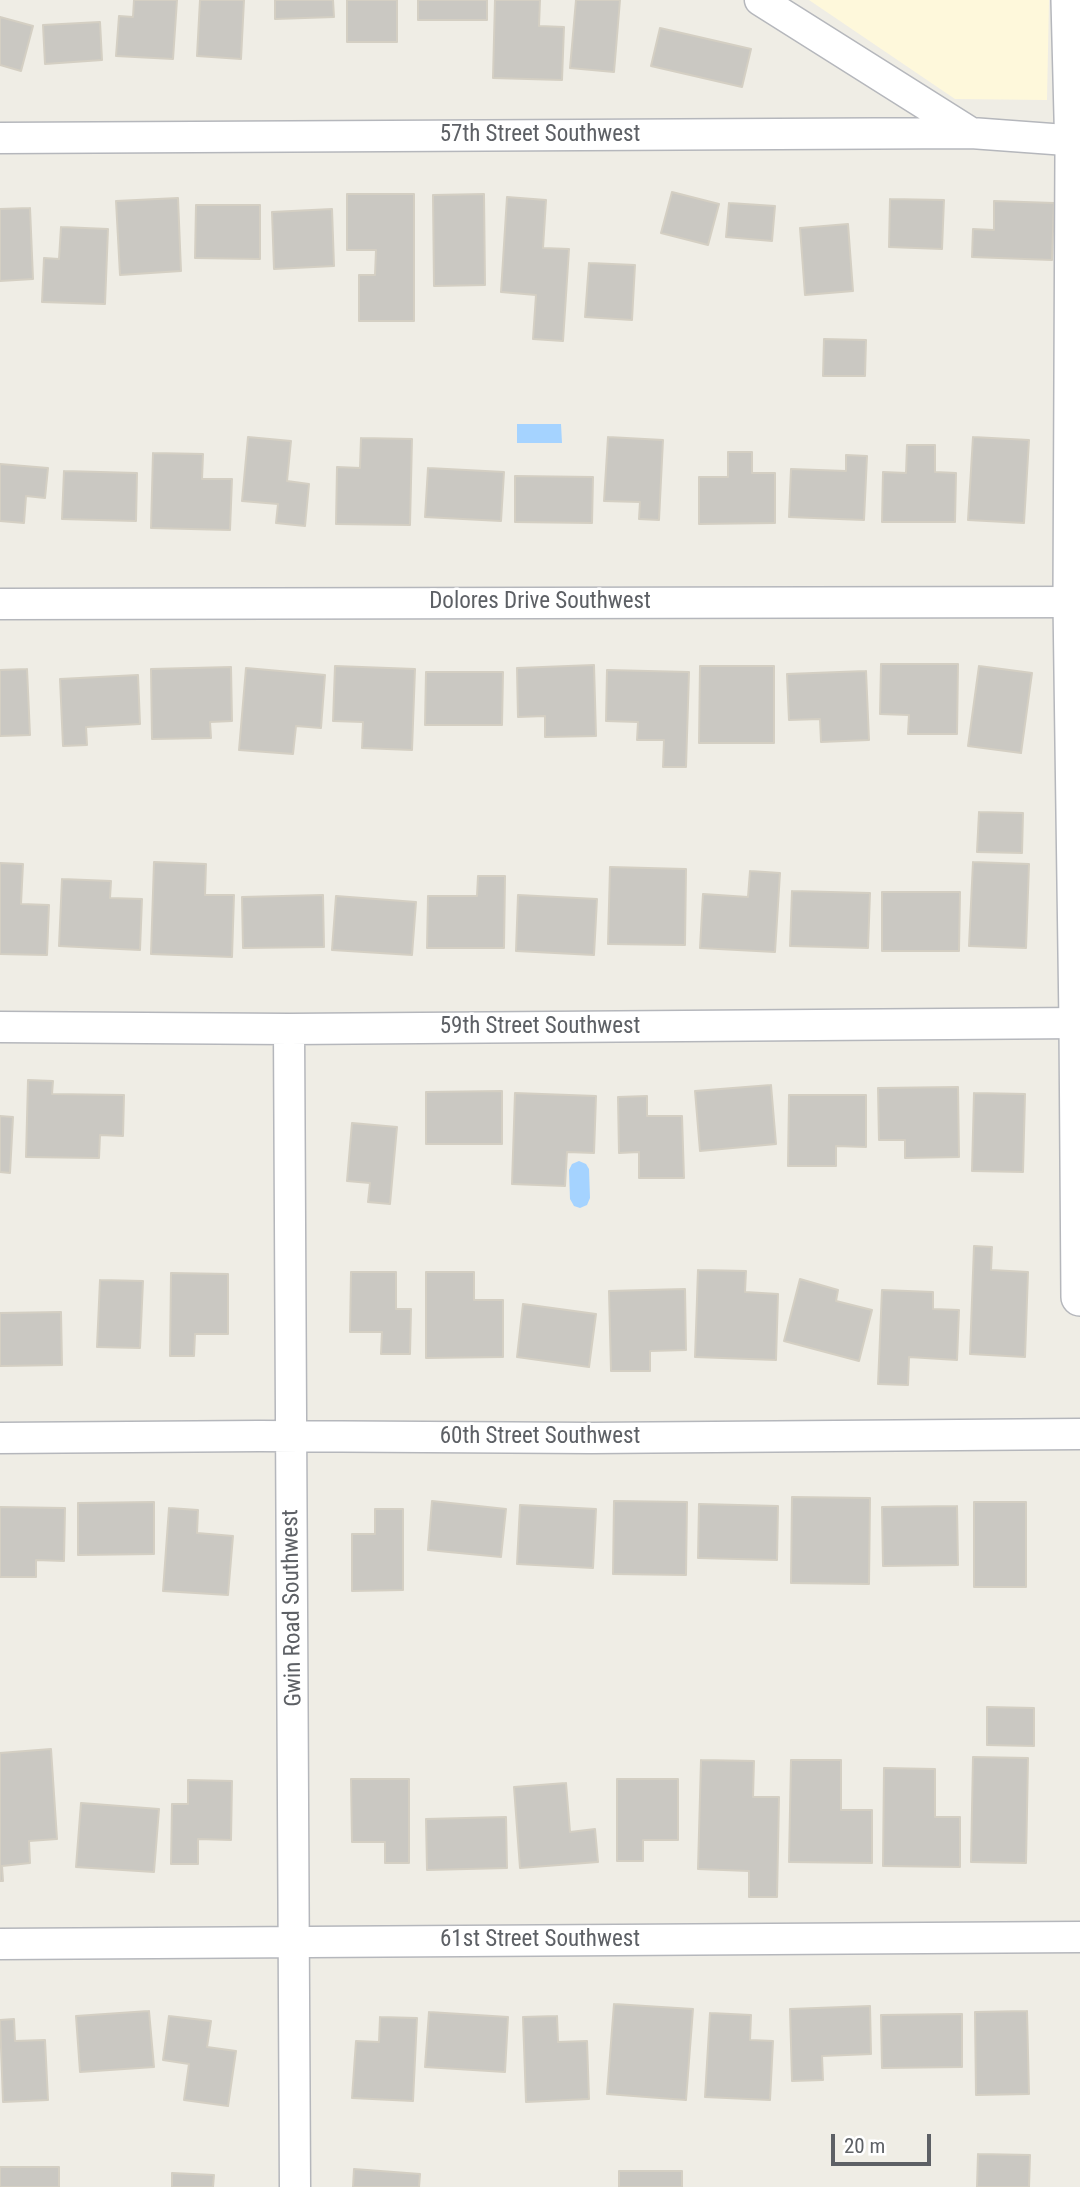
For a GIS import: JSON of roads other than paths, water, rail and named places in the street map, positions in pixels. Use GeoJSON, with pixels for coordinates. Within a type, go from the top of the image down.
{"type":"FeatureCollection","features":[{"type":"Feature","properties":{"kind":"street"},"geometry":{"type":"LineString","coordinates":[[760,0],[971,133]]}},
{"type":"Feature","properties":{"kind":"street"},"geometry":{"type":"LineString","coordinates":[[1070,0],[1077,149],[1076,602],[1080,1297]]}},
{"type":"Feature","properties":{"kind":"street","name":"57th Street Southwest"},"geometry":{"type":"LineString","coordinates":[[0,138],[971,133],[1077,149]]}},
{"type":"Feature","properties":{"kind":"street","name":"Dolores Drive Southwest"},"geometry":{"type":"LineString","coordinates":[[0,604],[1076,602]]}},
{"type":"Feature","properties":{"kind":"street","name":"59th Street Southwest"},"geometry":{"type":"LineString","coordinates":[[0,1027],[289,1029],[1079,1023]]}},
{"type":"Feature","properties":{"kind":"street","name":"Gwin Road Southwest"},"geometry":{"type":"LineString","coordinates":[[289,1029],[295,2187]]}},
{"type":"Feature","properties":{"kind":"street","name":"60th Street Southwest"},"geometry":{"type":"LineString","coordinates":[[0,1438],[592,1438],[1080,1434]]}},
{"type":"Feature","properties":{"kind":"street","name":"61st Street Southwest"},"geometry":{"type":"LineString","coordinates":[[0,1944],[1080,1937]]}},
{"type":"Feature","properties":{"kind":"water"},"geometry":{"type":"Polygon","coordinates":[[[517,424],[561,424],[562,443],[517,443],[517,424]]]}},
{"type":"Feature","properties":{"kind":"water"},"geometry":{"type":"Polygon","coordinates":[[[579,1161],[589,1169],[590,1198],[587,1205],[580,1208],[574,1206],[570,1199],[569,1170],[572,1164],[579,1161]]]}}]}
